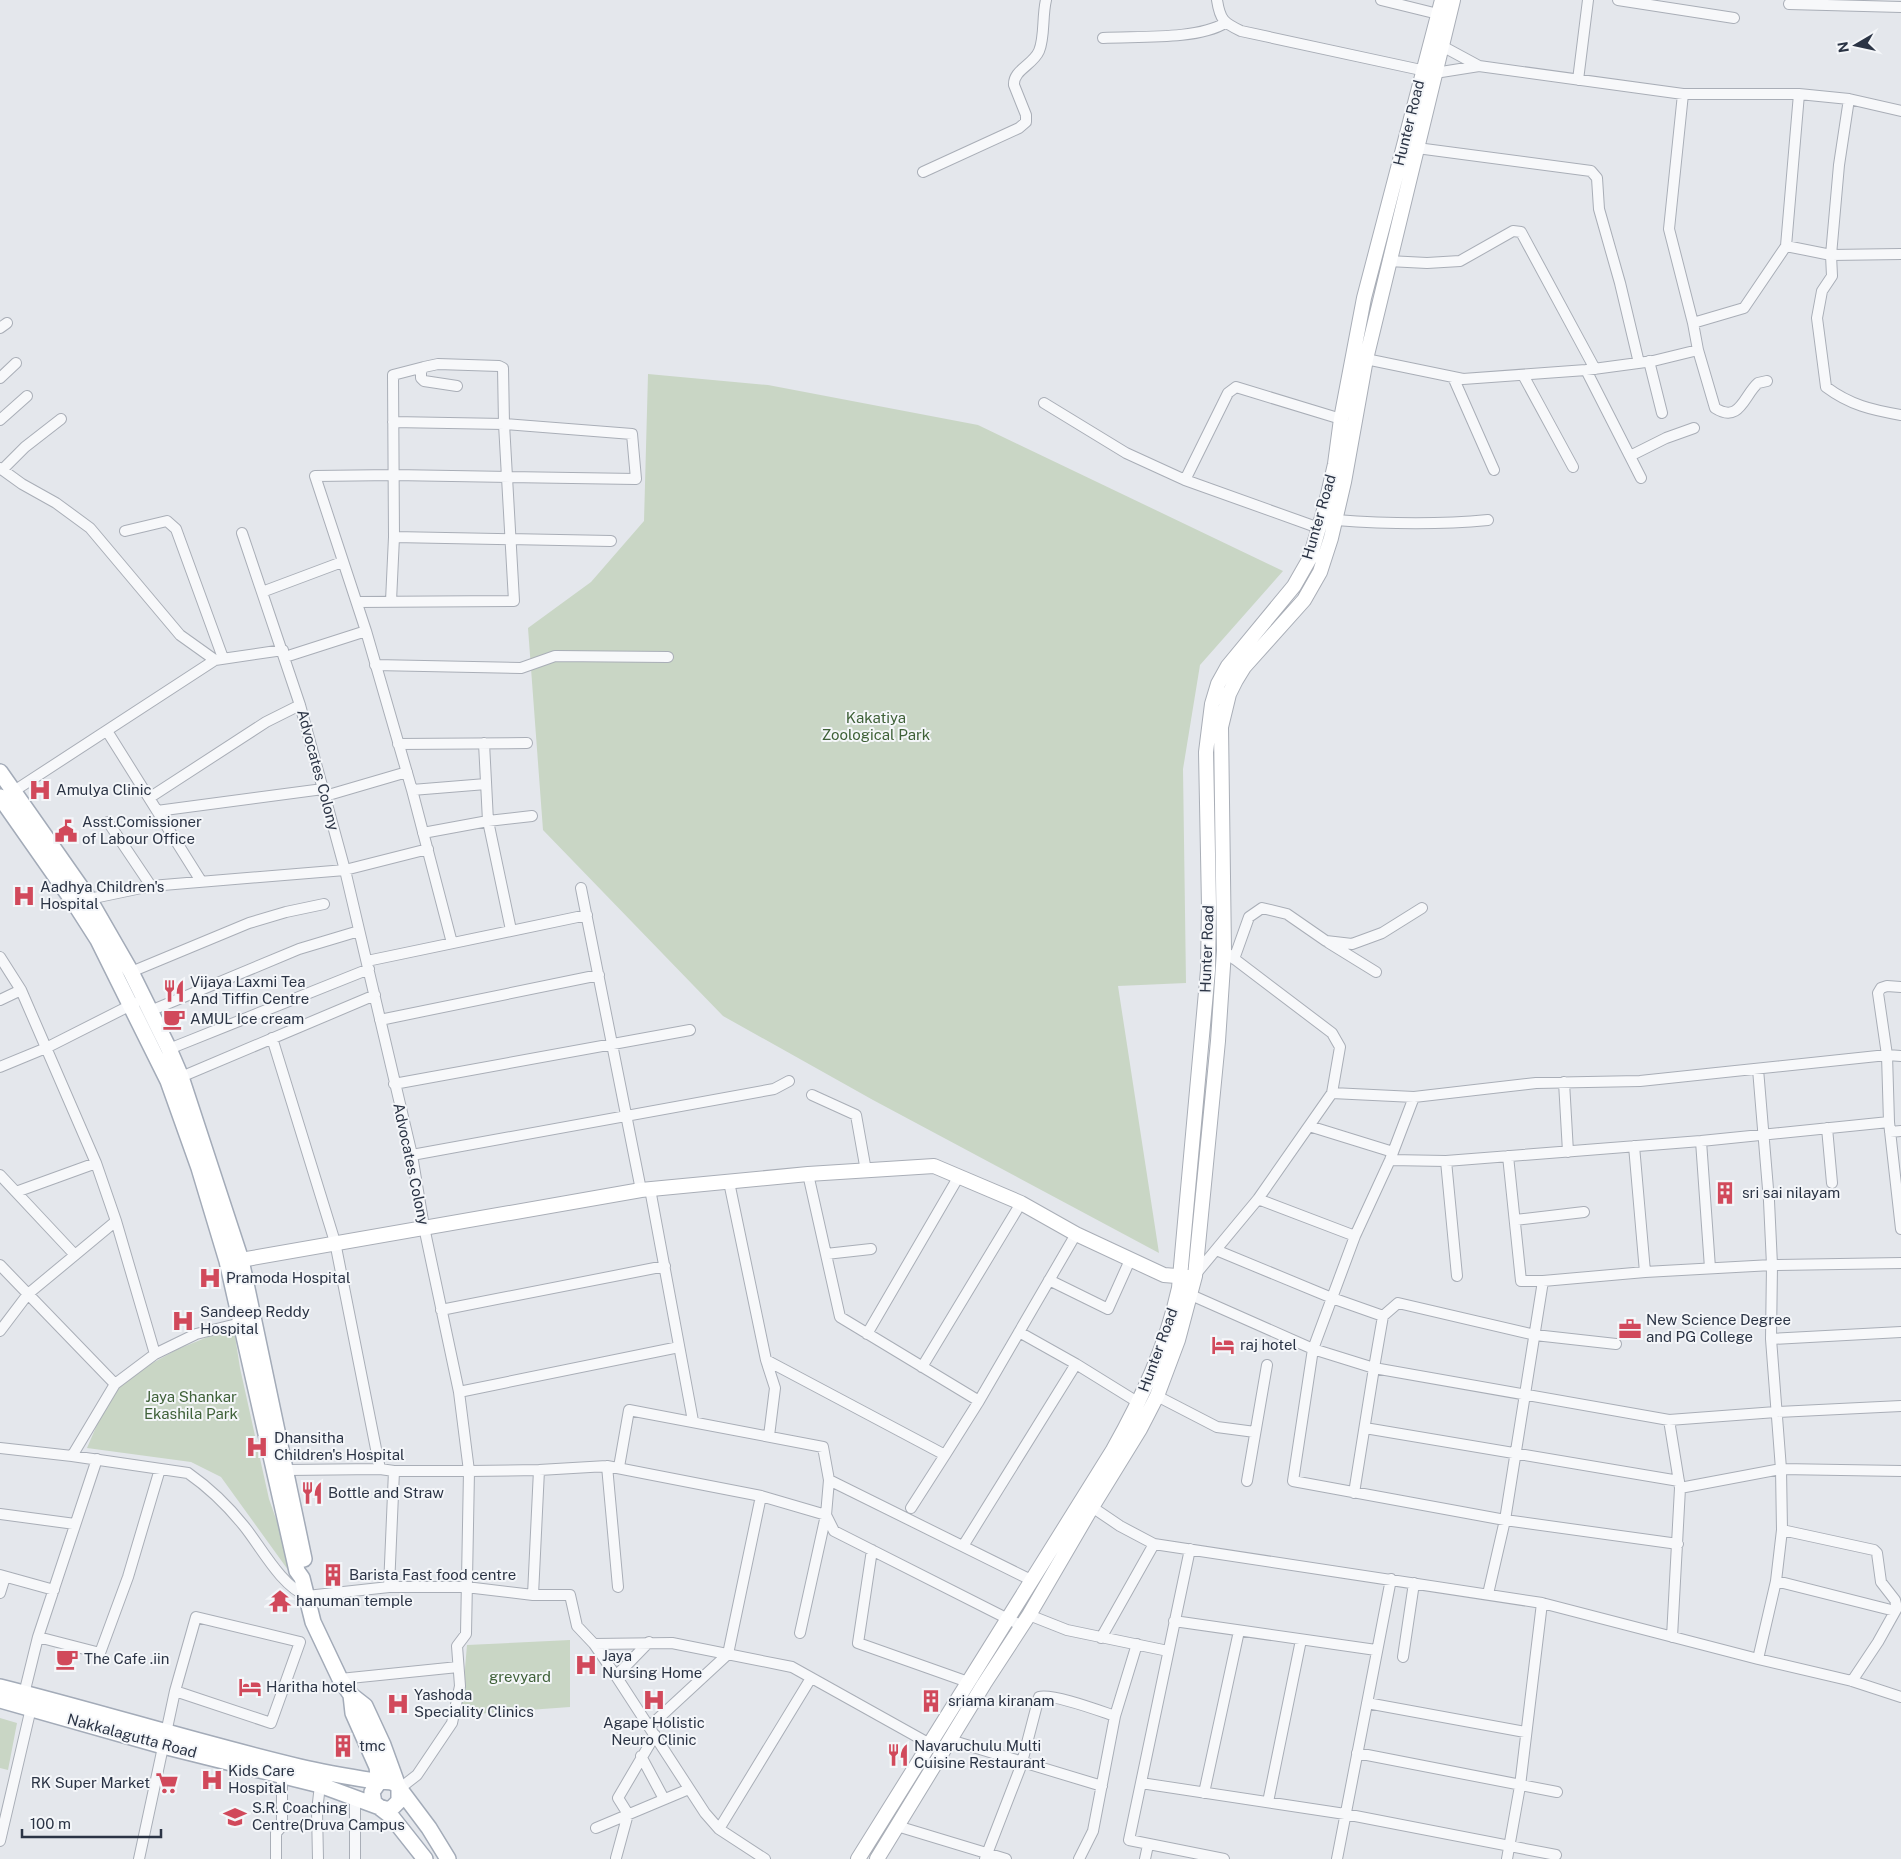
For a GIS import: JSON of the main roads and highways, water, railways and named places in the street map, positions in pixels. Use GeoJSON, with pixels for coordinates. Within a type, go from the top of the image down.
{"type":"FeatureCollection","features":[{"type":"Feature","properties":{"kind":"main road","name":"Hunter Road"},"geometry":{"type":"LineString","coordinates":[[858,1859],[1031,1580],[1084,1511],[1140,1430],[1157,1396],[1178,1340],[1191,1295],[1194,1276],[1217,1051],[1229,955],[1223,885],[1221,727],[1229,694],[1244,667],[1304,600],[1320,572],[1336,520],[1359,357],[1364,298],[1436,44],[1453,0]]}},
{"type":"Feature","properties":{"kind":"main road","name":"Hunter Road"},"geometry":{"type":"LineString","coordinates":[[1436,44],[1440,7]]}},
{"type":"Feature","properties":{"kind":"main road","name":"Hunter Road"},"geometry":{"type":"LineString","coordinates":[[876,1859],[984,1684],[1026,1620],[1139,1403],[1164,1341],[1175,1307],[1180,1277],[1208,970],[1206,752],[1212,704],[1218,684],[1228,666],[1274,612],[1302,573],[1310,558],[1334,464],[1341,419],[1388,262],[1417,148],[1429,72]]}},
{"type":"Feature","properties":{"kind":"main road"},"geometry":{"type":"LineString","coordinates":[[0,772],[7,794],[98,940],[142,1005],[169,1049],[181,1077],[241,1260],[306,1567],[302,1578]]}},
{"type":"Feature","properties":{"kind":"main road"},"geometry":{"type":"LineString","coordinates":[[7,794],[89,899],[131,972],[184,1125],[228,1261],[297,1571],[302,1578],[313,1622],[340,1679],[352,1695],[365,1706],[383,1745],[400,1789],[400,1801],[391,1809],[379,1807],[374,1803],[372,1792],[379,1782],[377,1767],[353,1713],[352,1695]]}},
{"type":"Feature","properties":{"kind":"main road"},"geometry":{"type":"LineString","coordinates":[[1208,886],[1223,885]]}},
{"type":"Feature","properties":{"kind":"main road"},"geometry":{"type":"LineString","coordinates":[[241,1260],[335,1242],[646,1190],[808,1174],[934,1166],[1021,1203],[1076,1234],[1164,1276],[1194,1276]]}},
{"type":"Feature","properties":{"kind":"main road"},"geometry":{"type":"LineString","coordinates":[[0,1686],[25,1702]]}},
{"type":"Feature","properties":{"kind":"main road"},"geometry":{"type":"LineString","coordinates":[[0,1700],[25,1702],[165,1740],[354,1778],[379,1782],[391,1781],[400,1789],[429,1828],[448,1859]]}},
{"type":"Feature","properties":{"kind":"main road","name":"Nakkalagutta Road"},"geometry":{"type":"LineString","coordinates":[[165,1740],[282,1776],[320,1785],[379,1807],[392,1816],[425,1859]]}},
{"type":"Feature","properties":{"kind":"place","name":"Amulya Clinic"},"geometry":{"type":"Point","coordinates":[40,790]}},
{"type":"Feature","properties":{"kind":"place","name":"Asst.Comissioner of Labour Office"},"geometry":{"type":"Point","coordinates":[66,831]}},
{"type":"Feature","properties":{"kind":"place","name":"Aadhya Children's Hospital"},"geometry":{"type":"Point","coordinates":[24,896]}},
{"type":"Feature","properties":{"kind":"place","name":"Vijaya Laxmi Tea And Tiffin Centre"},"geometry":{"type":"Point","coordinates":[174,991]}},
{"type":"Feature","properties":{"kind":"place","name":"AMUL Ice cream"},"geometry":{"type":"Point","coordinates":[174,1019]}},
{"type":"Feature","properties":{"kind":"place","name":"sri sai nilayam"},"geometry":{"type":"Point","coordinates":[1725,1193]}},
{"type":"Feature","properties":{"kind":"place","name":"Pramoda Hospital"},"geometry":{"type":"Point","coordinates":[210,1278]}},
{"type":"Feature","properties":{"kind":"place","name":"Sandeep Reddy Hospital"},"geometry":{"type":"Point","coordinates":[183,1321]}},
{"type":"Feature","properties":{"kind":"place","name":"New Science Degree and PG College"},"geometry":{"type":"Point","coordinates":[1630,1329]}},
{"type":"Feature","properties":{"kind":"place","name":"raj hotel"},"geometry":{"type":"Point","coordinates":[1223,1345]}},
{"type":"Feature","properties":{"kind":"place","name":"Dhansitha Children's Hospital"},"geometry":{"type":"Point","coordinates":[257,1447]}},
{"type":"Feature","properties":{"kind":"place","name":"Bottle and Straw"},"geometry":{"type":"Point","coordinates":[312,1493]}},
{"type":"Feature","properties":{"kind":"place","name":"Barista Fast food centre"},"geometry":{"type":"Point","coordinates":[333,1575]}},
{"type":"Feature","properties":{"kind":"place","name":"hanuman temple"},"geometry":{"type":"Point","coordinates":[280,1601]}},
{"type":"Feature","properties":{"kind":"place","name":"The Cafe .iin"},"geometry":{"type":"Point","coordinates":[67,1659]}},
{"type":"Feature","properties":{"kind":"place","name":"Jaya Nursing Home"},"geometry":{"type":"Point","coordinates":[586,1665]}},
{"type":"Feature","properties":{"kind":"place","name":"Haritha hotel"},"geometry":{"type":"Point","coordinates":[250,1687]}},
{"type":"Feature","properties":{"kind":"place","name":"Agape Holistic Neuro Clinic"},"geometry":{"type":"Point","coordinates":[654,1700]}},
{"type":"Feature","properties":{"kind":"place","name":"sriama kiranam"},"geometry":{"type":"Point","coordinates":[931,1701]}},
{"type":"Feature","properties":{"kind":"place","name":"Yashoda Speciality Clinics"},"geometry":{"type":"Point","coordinates":[398,1704]}},
{"type":"Feature","properties":{"kind":"place","name":"tmc"},"geometry":{"type":"Point","coordinates":[343,1746]}},
{"type":"Feature","properties":{"kind":"place","name":"Navaruchulu Multi Cuisine Restaurant"},"geometry":{"type":"Point","coordinates":[898,1755]}},
{"type":"Feature","properties":{"kind":"place","name":"Kids Care Hospital"},"geometry":{"type":"Point","coordinates":[212,1780]}},
{"type":"Feature","properties":{"kind":"place","name":"RK Super Market"},"geometry":{"type":"Point","coordinates":[167,1783]}},
{"type":"Feature","properties":{"kind":"place","name":"S.R. Coaching Centre(Druva Campus"},"geometry":{"type":"Point","coordinates":[235,1817]}},
{"type":"Feature","properties":{"kind":"park label","name":"Kakatiya Zoological Park"},"geometry":{"type":"Point","coordinates":[876,726]}},
{"type":"Feature","properties":{"kind":"park label","name":"Jaya Shankar Ekashila Park"},"geometry":{"type":"Point","coordinates":[191,1406]}},
{"type":"Feature","properties":{"kind":"park label","name":"grevyard"},"geometry":{"type":"Point","coordinates":[520,1677]}}]}
